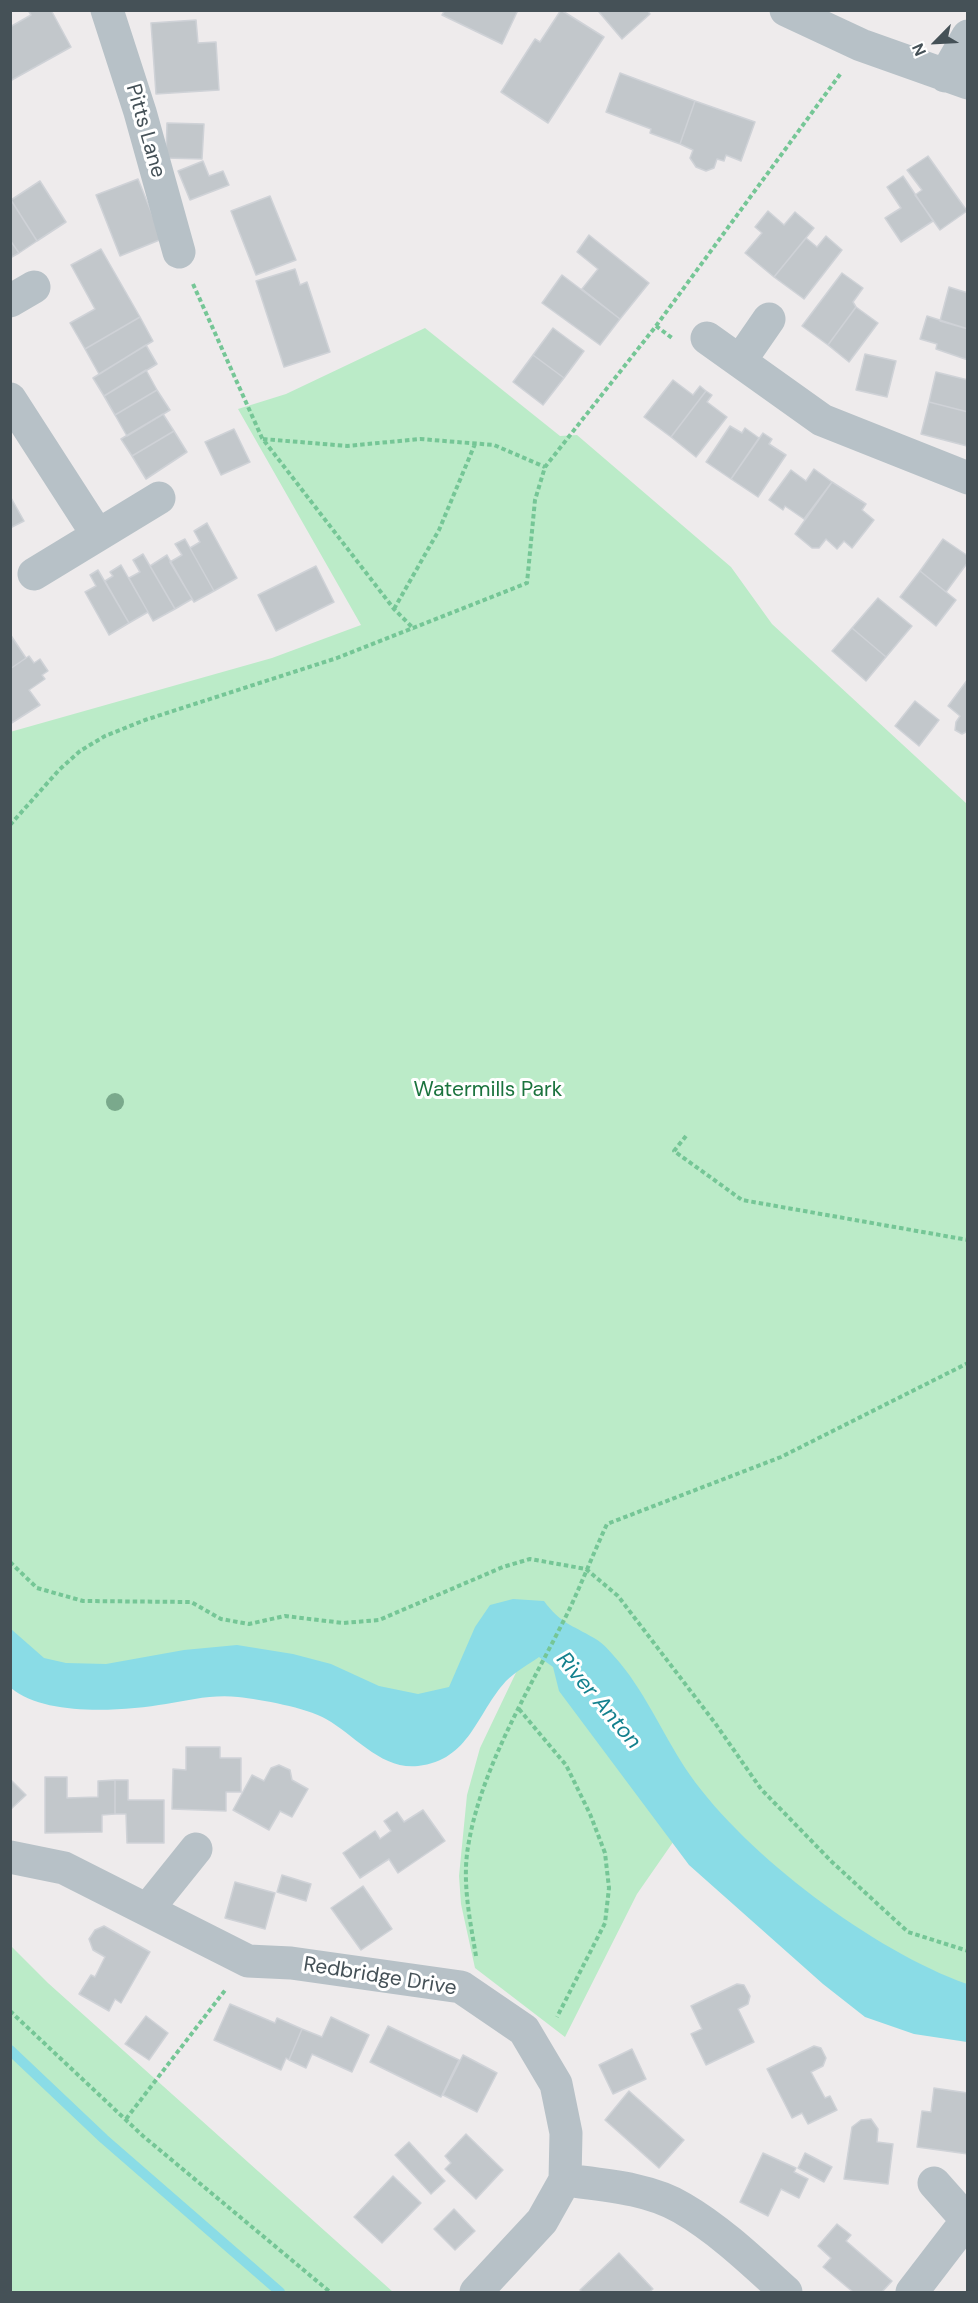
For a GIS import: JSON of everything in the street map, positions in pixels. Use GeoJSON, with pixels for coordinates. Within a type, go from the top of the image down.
{"type":"FeatureCollection","features":[{"type":"Feature","properties":{"kind":"street","name":"Pitts Lane"},"geometry":{"type":"LineString","coordinates":[[107,10],[140,112],[179,252]]}},
{"type":"Feature","properties":{"kind":"street"},"geometry":{"type":"LineString","coordinates":[[786,10],[861,45],[956,79],[968,36]]}},
{"type":"Feature","properties":{"kind":"street"},"geometry":{"type":"LineString","coordinates":[[740,361],[769,319]]}},
{"type":"Feature","properties":{"kind":"street"},"geometry":{"type":"LineString","coordinates":[[707,338],[822,420],[968,478]]}},
{"type":"Feature","properties":{"kind":"street"},"geometry":{"type":"LineString","coordinates":[[10,399],[97,534]]}},
{"type":"Feature","properties":{"kind":"street"},"geometry":{"type":"LineString","coordinates":[[34,574],[159,498]]}},
{"type":"Feature","properties":{"kind":"street"},"geometry":{"type":"LineString","coordinates":[[147,1910],[196,1849]]}},
{"type":"Feature","properties":{"kind":"street","name":"Redbridge Drive"},"geometry":{"type":"LineString","coordinates":[[10,1857],[64,1868],[248,1960],[291,1963],[461,1987],[524,2030],[556,2084],[566,2133],[565,2180],[542,2221],[476,2292]]}},
{"type":"Feature","properties":{"kind":"street"},"geometry":{"type":"LineString","coordinates":[[565,2180],[608,2185],[651,2196],[681,2207],[786,2292]]}},
{"type":"Feature","properties":{"kind":"street"},"geometry":{"type":"LineString","coordinates":[[912,2292],[967,2219],[934,2182]]}},
{"type":"Feature","properties":{"kind":"path"},"geometry":{"type":"LineString","coordinates":[[10,825],[59,770],[80,752],[105,736],[145,720],[337,658],[527,583],[535,500],[545,467],[656,326],[861,45]]}},
{"type":"Feature","properties":{"kind":"path"},"geometry":{"type":"LineString","coordinates":[[179,252],[262,438],[394,609],[414,629]]}},
{"type":"Feature","properties":{"kind":"path"},"geometry":{"type":"LineString","coordinates":[[262,438],[347,446],[420,439],[494,445],[545,467]]}},
{"type":"Feature","properties":{"kind":"path"},"geometry":{"type":"LineString","coordinates":[[394,609],[439,530],[475,444]]}},
{"type":"Feature","properties":{"kind":"path"},"geometry":{"type":"LineString","coordinates":[[686,1136],[674,1151],[742,1200],[968,1240]]}},
{"type":"Feature","properties":{"kind":"path"},"geometry":{"type":"LineString","coordinates":[[477,1961],[466,1900],[468,1847],[485,1786],[524,1695],[570,1607],[607,1524],[781,1457],[968,1363]]}},
{"type":"Feature","properties":{"kind":"path"},"geometry":{"type":"LineString","coordinates":[[10,1562],[37,1588],[83,1601],[191,1602],[221,1619],[249,1624],[285,1616],[343,1623],[380,1620],[503,1567],[530,1559],[586,1569],[618,1596],[715,1723],[761,1789],[832,1862],[908,1932],[968,1951]]}},
{"type":"Feature","properties":{"kind":"path"},"geometry":{"type":"LineString","coordinates":[[519,1709],[566,1765],[605,1853],[609,1888],[605,1923],[552,2026],[524,2030]]}},
{"type":"Feature","properties":{"kind":"path"},"geometry":{"type":"LineString","coordinates":[[126,2120],[248,1960]]}},
{"type":"Feature","properties":{"kind":"path"},"geometry":{"type":"LineString","coordinates":[[10,2011],[126,2120],[330,2292]]}},
{"type":"Feature","properties":{"kind":"green space","name":"Watermills Park"},"geometry":{"type":"Polygon","coordinates":[[[425,328],[560,436],[577,435],[731,567],[772,624],[967,804],[967,2010],[687,1822],[637,1894],[565,2037],[475,1968],[461,1904],[459,1876],[467,1795],[480,1748],[533,1637],[470,1699],[11,1665],[10,732],[272,658],[361,625],[238,409],[286,394],[425,328]]]}},
{"type":"Feature","properties":{"kind":"green space"},"geometry":{"type":"Polygon","coordinates":[[[10,1945],[48,1983],[393,2292],[11,2292],[10,1945]]]}},
{"type":"Feature","properties":{"kind":"water","name":"River Anton"},"geometry":{"type":"Polygon","coordinates":[[[513,1599],[544,1601],[561,1619],[598,1640],[608,1649],[630,1676],[690,1775],[714,1806],[778,1868],[854,1925],[892,1949],[967,1984],[967,2042],[914,2034],[865,2017],[823,1984],[689,1865],[559,1691],[553,1667],[539,1657],[506,1681],[461,1745],[449,1755],[435,1762],[418,1766],[392,1763],[369,1750],[326,1719],[307,1711],[271,1702],[220,1696],[129,1709],[86,1710],[44,1704],[11,1688],[11,1629],[44,1658],[66,1663],[106,1664],[184,1650],[237,1645],[293,1654],[331,1664],[379,1686],[418,1694],[449,1687],[475,1627],[490,1605],[513,1599]]]}},
{"type":"Feature","properties":{"kind":"building"},"geometry":{"type":"Polygon","coordinates":[[[28,10],[51,10],[71,47],[10,81],[10,27],[31,15],[28,10]]]}},
{"type":"Feature","properties":{"kind":"building"},"geometry":{"type":"Polygon","coordinates":[[[445,10],[518,10],[502,44],[442,15],[445,10]]]}},
{"type":"Feature","properties":{"kind":"building"},"geometry":{"type":"Polygon","coordinates":[[[561,10],[604,37],[548,123],[501,92],[535,39],[540,42],[561,10]]]}},
{"type":"Feature","properties":{"kind":"building"},"geometry":{"type":"Polygon","coordinates":[[[601,10],[647,10],[650,14],[622,39],[599,12],[601,10]]]}},
{"type":"Feature","properties":{"kind":"building"},"geometry":{"type":"Polygon","coordinates":[[[196,20],[198,43],[216,42],[219,90],[156,94],[151,23],[196,20]]]}},
{"type":"Feature","properties":{"kind":"building"},"geometry":{"type":"Polygon","coordinates":[[[620,73],[695,101],[680,144],[650,133],[651,129],[606,112],[620,73]]]}},
{"type":"Feature","properties":{"kind":"building"},"geometry":{"type":"Polygon","coordinates":[[[695,101],[755,122],[741,161],[726,155],[724,161],[717,159],[714,168],[706,171],[696,167],[690,158],[693,150],[680,144],[695,101]]]}},
{"type":"Feature","properties":{"kind":"building"},"geometry":{"type":"Polygon","coordinates":[[[167,123],[204,124],[202,159],[166,158],[167,123]]]}},
{"type":"Feature","properties":{"kind":"building"},"geometry":{"type":"Polygon","coordinates":[[[928,156],[967,211],[940,230],[915,195],[922,190],[907,170],[928,156]]]}},
{"type":"Feature","properties":{"kind":"building"},"geometry":{"type":"Polygon","coordinates":[[[203,161],[209,176],[223,171],[229,185],[190,200],[178,171],[203,161]]]}},
{"type":"Feature","properties":{"kind":"building"},"geometry":{"type":"Polygon","coordinates":[[[903,176],[933,221],[901,242],[885,218],[901,208],[887,187],[903,176]]]}},
{"type":"Feature","properties":{"kind":"building"},"geometry":{"type":"Polygon","coordinates":[[[138,179],[162,239],[120,256],[96,195],[138,179]]]}},
{"type":"Feature","properties":{"kind":"building"},"geometry":{"type":"Polygon","coordinates":[[[40,181],[66,222],[37,241],[11,200],[40,181]]]}},
{"type":"Feature","properties":{"kind":"building"},"geometry":{"type":"Polygon","coordinates":[[[270,196],[296,260],[256,275],[231,211],[270,196]]]}},
{"type":"Feature","properties":{"kind":"building"},"geometry":{"type":"Polygon","coordinates":[[[11,200],[37,241],[19,253],[10,240],[11,200]]]}},
{"type":"Feature","properties":{"kind":"building"},"geometry":{"type":"Polygon","coordinates":[[[768,211],[784,225],[795,212],[814,228],[774,277],[745,253],[762,233],[755,227],[768,211]]]}},
{"type":"Feature","properties":{"kind":"building"},"geometry":{"type":"Polygon","coordinates":[[[589,235],[649,283],[620,319],[582,289],[598,269],[577,252],[589,235]]]}},
{"type":"Feature","properties":{"kind":"building"},"geometry":{"type":"Polygon","coordinates":[[[826,236],[842,250],[804,299],[774,277],[806,238],[817,247],[826,236]]]}},
{"type":"Feature","properties":{"kind":"building"},"geometry":{"type":"Polygon","coordinates":[[[10,240],[19,253],[10,258],[10,240]]]}},
{"type":"Feature","properties":{"kind":"building"},"geometry":{"type":"Polygon","coordinates":[[[101,249],[140,317],[85,349],[70,323],[95,309],[71,265],[101,249]]]}},
{"type":"Feature","properties":{"kind":"building"},"geometry":{"type":"Polygon","coordinates":[[[295,269],[300,285],[307,282],[330,352],[284,367],[256,281],[295,269]]]}},
{"type":"Feature","properties":{"kind":"building"},"geometry":{"type":"Polygon","coordinates":[[[842,273],[863,288],[853,302],[856,307],[828,345],[802,326],[842,273]]]}},
{"type":"Feature","properties":{"kind":"building"},"geometry":{"type":"Polygon","coordinates":[[[562,275],[620,319],[600,345],[542,303],[562,275]]]}},
{"type":"Feature","properties":{"kind":"building"},"geometry":{"type":"Polygon","coordinates":[[[949,287],[968,293],[968,329],[940,321],[949,287]]]}},
{"type":"Feature","properties":{"kind":"building"},"geometry":{"type":"Polygon","coordinates":[[[856,307],[878,323],[849,362],[828,345],[856,307]]]}},
{"type":"Feature","properties":{"kind":"building"},"geometry":{"type":"Polygon","coordinates":[[[927,316],[968,329],[968,360],[936,349],[937,344],[920,339],[927,316]]]}},
{"type":"Feature","properties":{"kind":"building"},"geometry":{"type":"Polygon","coordinates":[[[140,317],[153,341],[99,374],[85,349],[140,317]]]}},
{"type":"Feature","properties":{"kind":"building"},"geometry":{"type":"Polygon","coordinates":[[[553,328],[584,351],[564,378],[533,355],[553,328]]]}},
{"type":"Feature","properties":{"kind":"building"},"geometry":{"type":"Polygon","coordinates":[[[146,345],[157,364],[104,396],[93,378],[146,345]]]}},
{"type":"Feature","properties":{"kind":"building"},"geometry":{"type":"Polygon","coordinates":[[[865,354],[896,361],[887,397],[856,390],[865,354]]]}},
{"type":"Feature","properties":{"kind":"building"},"geometry":{"type":"Polygon","coordinates":[[[533,355],[564,378],[543,405],[513,382],[533,355]]]}},
{"type":"Feature","properties":{"kind":"building"},"geometry":{"type":"Polygon","coordinates":[[[146,370],[157,390],[115,415],[104,396],[146,370]]]}},
{"type":"Feature","properties":{"kind":"building"},"geometry":{"type":"Polygon","coordinates":[[[936,372],[968,380],[968,412],[929,402],[936,372]]]}},
{"type":"Feature","properties":{"kind":"building"},"geometry":{"type":"Polygon","coordinates":[[[673,380],[693,395],[700,386],[706,391],[671,437],[644,417],[673,380]]]}},
{"type":"Feature","properties":{"kind":"building"},"geometry":{"type":"Polygon","coordinates":[[[157,390],[170,410],[127,436],[115,415],[157,390]]]}},
{"type":"Feature","properties":{"kind":"building"},"geometry":{"type":"Polygon","coordinates":[[[706,391],[712,395],[707,402],[727,417],[696,457],[671,437],[706,391]]]}},
{"type":"Feature","properties":{"kind":"building"},"geometry":{"type":"Polygon","coordinates":[[[929,402],[968,412],[967,446],[921,434],[929,402]]]}},
{"type":"Feature","properties":{"kind":"building"},"geometry":{"type":"Polygon","coordinates":[[[163,414],[174,431],[132,456],[121,439],[163,414]]]}},
{"type":"Feature","properties":{"kind":"building"},"geometry":{"type":"Polygon","coordinates":[[[730,426],[742,433],[745,428],[759,438],[731,479],[706,462],[730,426]]]}},
{"type":"Feature","properties":{"kind":"building"},"geometry":{"type":"Polygon","coordinates":[[[234,429],[250,462],[221,475],[205,442],[234,429]]]}},
{"type":"Feature","properties":{"kind":"building"},"geometry":{"type":"Polygon","coordinates":[[[174,431],[187,452],[146,479],[132,456],[174,431]]]}},
{"type":"Feature","properties":{"kind":"building"},"geometry":{"type":"Polygon","coordinates":[[[763,433],[772,439],[769,444],[786,455],[758,497],[731,479],[763,433]]]}},
{"type":"Feature","properties":{"kind":"building"},"geometry":{"type":"Polygon","coordinates":[[[814,469],[832,482],[804,519],[785,506],[783,510],[769,500],[791,470],[806,481],[814,469]]]}},
{"type":"Feature","properties":{"kind":"building"},"geometry":{"type":"Polygon","coordinates":[[[832,482],[866,504],[862,510],[874,520],[852,548],[844,541],[837,549],[826,539],[819,548],[812,548],[795,534],[832,482]]]}},
{"type":"Feature","properties":{"kind":"building"},"geometry":{"type":"Polygon","coordinates":[[[10,496],[24,521],[10,528],[10,496]]]}},
{"type":"Feature","properties":{"kind":"building"},"geometry":{"type":"Polygon","coordinates":[[[207,523],[237,578],[214,591],[190,548],[200,542],[194,531],[207,523]]]}},
{"type":"Feature","properties":{"kind":"building"},"geometry":{"type":"Polygon","coordinates":[[[185,539],[214,591],[194,602],[170,562],[182,555],[175,544],[185,539]]]}},
{"type":"Feature","properties":{"kind":"building"},"geometry":{"type":"Polygon","coordinates":[[[943,539],[968,556],[968,562],[946,592],[920,571],[943,539]]]}},
{"type":"Feature","properties":{"kind":"building"},"geometry":{"type":"Polygon","coordinates":[[[143,554],[175,609],[153,621],[129,578],[140,572],[133,560],[143,554]]]}},
{"type":"Feature","properties":{"kind":"building"},"geometry":{"type":"Polygon","coordinates":[[[167,555],[192,599],[175,609],[150,566],[167,555]]]}},
{"type":"Feature","properties":{"kind":"building"},"geometry":{"type":"Polygon","coordinates":[[[121,565],[148,612],[129,623],[105,581],[113,576],[110,572],[121,565]]]}},
{"type":"Feature","properties":{"kind":"building"},"geometry":{"type":"Polygon","coordinates":[[[316,566],[334,602],[276,631],[258,595],[316,566]]]}},
{"type":"Feature","properties":{"kind":"building"},"geometry":{"type":"Polygon","coordinates":[[[98,570],[129,623],[109,635],[85,592],[96,586],[90,575],[98,570]]]}},
{"type":"Feature","properties":{"kind":"building"},"geometry":{"type":"Polygon","coordinates":[[[920,571],[956,600],[936,626],[900,597],[920,571]]]}},
{"type":"Feature","properties":{"kind":"building"},"geometry":{"type":"Polygon","coordinates":[[[878,598],[912,626],[886,657],[852,628],[878,598]]]}},
{"type":"Feature","properties":{"kind":"building"},"geometry":{"type":"Polygon","coordinates":[[[852,628],[886,657],[866,681],[832,651],[852,628]]]}},
{"type":"Feature","properties":{"kind":"building"},"geometry":{"type":"Polygon","coordinates":[[[10,634],[26,658],[10,669],[10,634]]]}},
{"type":"Feature","properties":{"kind":"building"},"geometry":{"type":"Polygon","coordinates":[[[29,656],[34,663],[40,659],[48,671],[42,675],[45,679],[29,690],[40,705],[10,724],[10,669],[29,656]]]}},
{"type":"Feature","properties":{"kind":"building"},"geometry":{"type":"Polygon","coordinates":[[[968,679],[968,731],[962,734],[955,730],[960,716],[948,706],[968,679]]]}},
{"type":"Feature","properties":{"kind":"building"},"geometry":{"type":"Polygon","coordinates":[[[915,701],[939,720],[919,746],[895,726],[915,701]]]}},
{"type":"Feature","properties":{"kind":"building"},"geometry":{"type":"Polygon","coordinates":[[[186,1747],[220,1747],[220,1758],[241,1758],[241,1792],[226,1792],[226,1811],[172,1809],[173,1769],[186,1770],[186,1747]]]}},
{"type":"Feature","properties":{"kind":"building"},"geometry":{"type":"Polygon","coordinates":[[[279,1765],[290,1770],[292,1780],[308,1789],[292,1817],[280,1811],[269,1830],[233,1810],[252,1775],[264,1781],[271,1768],[279,1765]]]}},
{"type":"Feature","properties":{"kind":"building"},"geometry":{"type":"Polygon","coordinates":[[[45,1777],[67,1777],[67,1798],[98,1797],[98,1781],[115,1780],[115,1814],[102,1815],[102,1832],[45,1833],[45,1777]]]}},
{"type":"Feature","properties":{"kind":"building"},"geometry":{"type":"Polygon","coordinates":[[[10,1779],[26,1795],[10,1810],[10,1779]]]}},
{"type":"Feature","properties":{"kind":"building"},"geometry":{"type":"Polygon","coordinates":[[[115,1780],[128,1780],[128,1800],[164,1800],[164,1843],[127,1843],[126,1814],[115,1814],[115,1780]]]}},
{"type":"Feature","properties":{"kind":"building"},"geometry":{"type":"Polygon","coordinates":[[[423,1810],[445,1841],[398,1873],[389,1859],[360,1878],[343,1853],[375,1831],[380,1839],[391,1831],[384,1821],[397,1812],[404,1822],[423,1810]]]}},
{"type":"Feature","properties":{"kind":"building"},"geometry":{"type":"Polygon","coordinates":[[[282,1875],[311,1884],[306,1901],[277,1892],[282,1875]]]}},
{"type":"Feature","properties":{"kind":"building"},"geometry":{"type":"Polygon","coordinates":[[[235,1882],[275,1893],[265,1929],[225,1918],[235,1882]]]}},
{"type":"Feature","properties":{"kind":"building"},"geometry":{"type":"Polygon","coordinates":[[[363,1886],[392,1929],[361,1950],[331,1908],[363,1886]]]}},
{"type":"Feature","properties":{"kind":"building"},"geometry":{"type":"Polygon","coordinates":[[[104,1926],[150,1952],[121,2003],[115,1999],[109,2011],[79,1994],[91,1975],[95,1977],[105,1957],[93,1950],[89,1939],[95,1930],[104,1926]]]}},
{"type":"Feature","properties":{"kind":"building"},"geometry":{"type":"Polygon","coordinates":[[[737,1984],[744,1985],[750,1996],[748,2004],[738,2009],[754,2042],[706,2065],[691,2034],[702,2029],[691,2006],[737,1984]]]}},
{"type":"Feature","properties":{"kind":"building"},"geometry":{"type":"Polygon","coordinates":[[[230,2004],[275,2023],[277,2018],[302,2029],[289,2060],[286,2058],[281,2070],[214,2040],[230,2004]]]}},
{"type":"Feature","properties":{"kind":"building"},"geometry":{"type":"Polygon","coordinates":[[[146,2016],[168,2033],[149,2060],[125,2044],[146,2016]]]}},
{"type":"Feature","properties":{"kind":"building"},"geometry":{"type":"Polygon","coordinates":[[[331,2017],[369,2035],[352,2072],[312,2054],[306,2068],[289,2060],[302,2029],[322,2037],[331,2017]]]}},
{"type":"Feature","properties":{"kind":"building"},"geometry":{"type":"Polygon","coordinates":[[[388,2026],[459,2060],[441,2097],[370,2062],[388,2026]]]}},
{"type":"Feature","properties":{"kind":"building"},"geometry":{"type":"Polygon","coordinates":[[[814,2046],[821,2048],[826,2058],[823,2066],[811,2072],[825,2098],[830,2096],[837,2110],[808,2124],[802,2113],[792,2118],[767,2069],[814,2046]]]}},
{"type":"Feature","properties":{"kind":"building"},"geometry":{"type":"Polygon","coordinates":[[[632,2049],[646,2079],[613,2094],[599,2065],[632,2049]]]}},
{"type":"Feature","properties":{"kind":"building"},"geometry":{"type":"Polygon","coordinates":[[[463,2055],[497,2073],[477,2112],[443,2095],[463,2055]]]}},
{"type":"Feature","properties":{"kind":"building"},"geometry":{"type":"Polygon","coordinates":[[[934,2088],[968,2093],[968,2154],[917,2147],[922,2111],[931,2112],[934,2088]]]}},
{"type":"Feature","properties":{"kind":"building"},"geometry":{"type":"Polygon","coordinates":[[[629,2091],[684,2140],[659,2168],[605,2120],[629,2091]]]}},
{"type":"Feature","properties":{"kind":"building"},"geometry":{"type":"Polygon","coordinates":[[[871,2119],[878,2129],[877,2142],[893,2144],[888,2184],[844,2179],[852,2127],[861,2120],[871,2119]]]}},
{"type":"Feature","properties":{"kind":"building"},"geometry":{"type":"Polygon","coordinates":[[[466,2134],[503,2170],[476,2199],[445,2169],[451,2163],[445,2156],[466,2134]]]}},
{"type":"Feature","properties":{"kind":"building"},"geometry":{"type":"Polygon","coordinates":[[[409,2142],[445,2181],[431,2194],[395,2155],[409,2142]]]}},
{"type":"Feature","properties":{"kind":"building"},"geometry":{"type":"Polygon","coordinates":[[[763,2153],[796,2168],[794,2172],[808,2179],[799,2198],[781,2189],[768,2216],[740,2202],[763,2153]]]}},
{"type":"Feature","properties":{"kind":"building"},"geometry":{"type":"Polygon","coordinates":[[[805,2153],[832,2167],[824,2182],[798,2168],[805,2153]]]}},
{"type":"Feature","properties":{"kind":"building"},"geometry":{"type":"Polygon","coordinates":[[[393,2176],[421,2203],[382,2243],[354,2217],[393,2176]]]}},
{"type":"Feature","properties":{"kind":"building"},"geometry":{"type":"Polygon","coordinates":[[[454,2209],[475,2231],[455,2250],[434,2229],[454,2209]]]}},
{"type":"Feature","properties":{"kind":"building"},"geometry":{"type":"Polygon","coordinates":[[[837,2224],[851,2235],[846,2241],[892,2281],[882,2292],[853,2292],[823,2267],[831,2258],[818,2246],[837,2224]]]}},
{"type":"Feature","properties":{"kind":"building"},"geometry":{"type":"Polygon","coordinates":[[[619,2253],[653,2289],[649,2292],[582,2292],[580,2290],[619,2253]]]}},
{"type":"Feature","properties":{"kind":"waterway"},"geometry":{"type":"LineString","coordinates":[[10,2050],[104,2139],[280,2292]]}}]}
